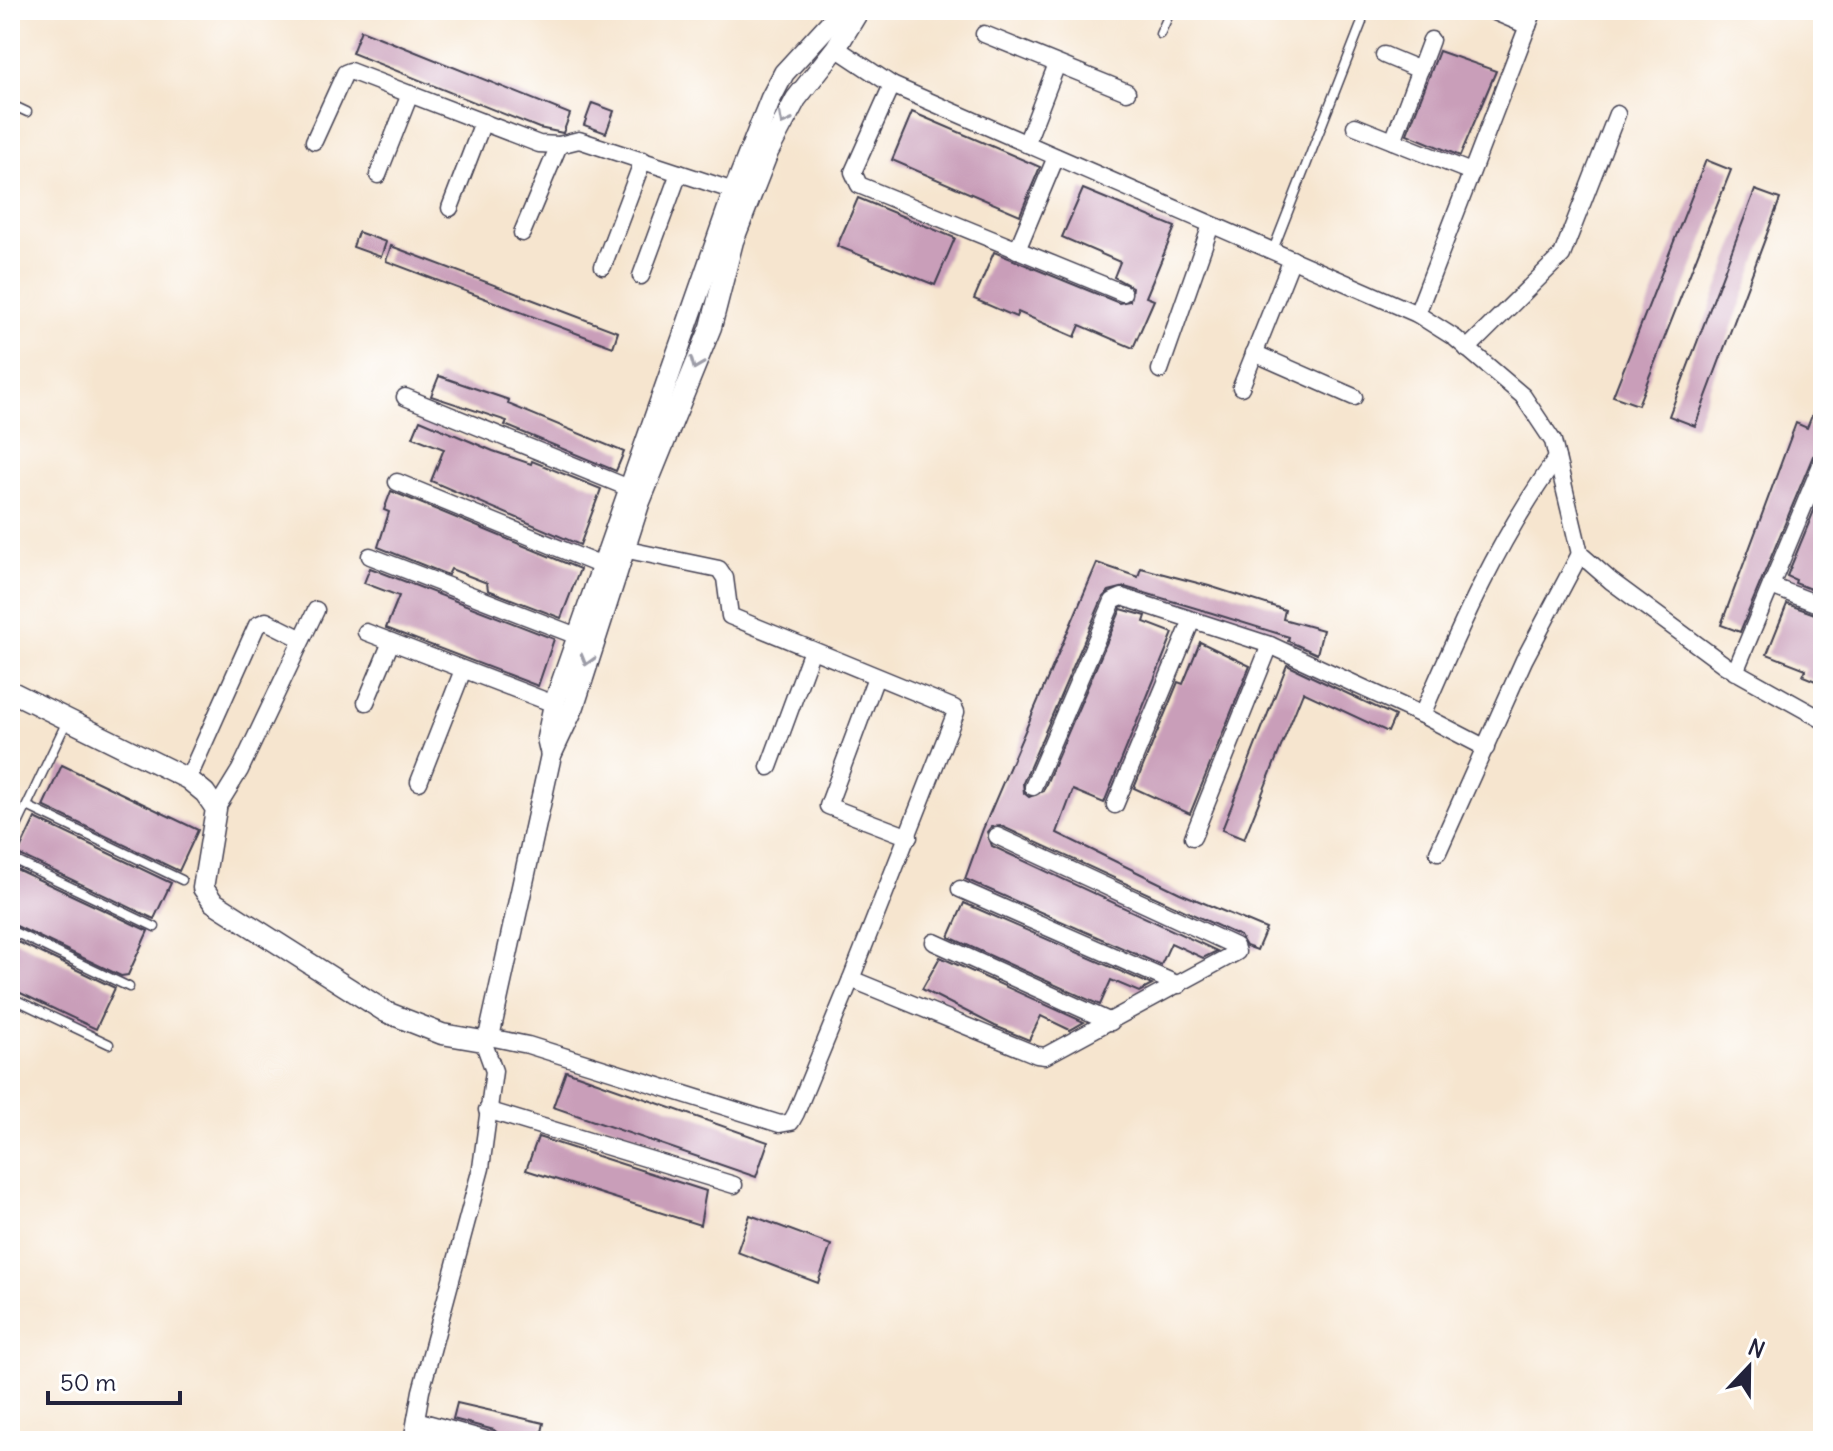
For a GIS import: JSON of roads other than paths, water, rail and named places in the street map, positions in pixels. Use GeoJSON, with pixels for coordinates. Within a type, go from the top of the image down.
{"type":"FeatureCollection","features":[{"type":"Feature","properties":{"kind":"street"},"geometry":{"type":"LineString","coordinates":[[551,755],[547,738],[554,704],[734,191],[779,83],[798,56],[859,10]]}},
{"type":"Feature","properties":{"kind":"street"},"geometry":{"type":"LineString","coordinates":[[1417,314],[1531,18],[1490,10]]}},
{"type":"Feature","properties":{"kind":"street"},"geometry":{"type":"LineString","coordinates":[[412,1441],[481,1168],[494,1071],[486,1039],[551,755],[574,706],[623,549],[711,327],[733,241],[745,208],[782,125],[816,72],[836,48],[842,20]]}},
{"type":"Feature","properties":{"kind":"street"},"geometry":{"type":"LineString","coordinates":[[984,34],[1127,92]]}},
{"type":"Feature","properties":{"kind":"street"},"geometry":{"type":"LineString","coordinates":[[1393,141],[1431,40]]}},
{"type":"Feature","properties":{"kind":"street"},"geometry":{"type":"LineString","coordinates":[[836,48],[892,85],[1417,314],[1467,349],[1523,396],[1553,441],[1580,554],[1611,581],[1735,672],[1823,720]]}},
{"type":"Feature","properties":{"kind":"street"},"geometry":{"type":"LineString","coordinates":[[1384,55],[1420,70]]}},
{"type":"Feature","properties":{"kind":"street"},"geometry":{"type":"LineString","coordinates":[[1026,144],[1057,64]]}},
{"type":"Feature","properties":{"kind":"street"},"geometry":{"type":"LineString","coordinates":[[314,141],[347,72],[539,144],[559,145],[579,140],[734,191]]}},
{"type":"Feature","properties":{"kind":"street"},"geometry":{"type":"LineString","coordinates":[[779,83],[816,72]]}},
{"type":"Feature","properties":{"kind":"street"},"geometry":{"type":"LineString","coordinates":[[892,85],[853,172],[859,185],[1123,293]]}},
{"type":"Feature","properties":{"kind":"street"},"geometry":{"type":"LineString","coordinates":[[378,175],[410,94]]}},
{"type":"Feature","properties":{"kind":"street"},"geometry":{"type":"LineString","coordinates":[[1467,349],[1562,255],[1617,114]]}},
{"type":"Feature","properties":{"kind":"street"},"geometry":{"type":"LineString","coordinates":[[450,208],[483,122]]}},
{"type":"Feature","properties":{"kind":"street"},"geometry":{"type":"LineString","coordinates":[[1355,126],[1471,172]]}},
{"type":"Feature","properties":{"kind":"street"},"geometry":{"type":"LineString","coordinates":[[522,233],[559,145]]}},
{"type":"Feature","properties":{"kind":"street"},"geometry":{"type":"LineString","coordinates":[[1017,250],[1056,157]]}},
{"type":"Feature","properties":{"kind":"street"},"geometry":{"type":"LineString","coordinates":[[603,266],[643,160]]}},
{"type":"Feature","properties":{"kind":"street"},"geometry":{"type":"LineString","coordinates":[[641,276],[679,173]]}},
{"type":"Feature","properties":{"kind":"street"},"geometry":{"type":"LineString","coordinates":[[1160,370],[1211,225]]}},
{"type":"Feature","properties":{"kind":"street"},"geometry":{"type":"LineString","coordinates":[[1241,387],[1292,259]]}},
{"type":"Feature","properties":{"kind":"street"},"geometry":{"type":"LineString","coordinates":[[1254,353],[1354,397]]}},
{"type":"Feature","properties":{"kind":"street"},"geometry":{"type":"LineString","coordinates":[[405,397],[629,488]]}},
{"type":"Feature","properties":{"kind":"street"},"geometry":{"type":"LineString","coordinates":[[1422,715],[1477,586],[1519,511],[1557,458]]}},
{"type":"Feature","properties":{"kind":"street"},"geometry":{"type":"LineString","coordinates":[[1735,672],[1823,460]]}},
{"type":"Feature","properties":{"kind":"street"},"geometry":{"type":"LineString","coordinates":[[397,482],[602,566]]}},
{"type":"Feature","properties":{"kind":"street"},"geometry":{"type":"LineString","coordinates":[[316,610],[240,770],[216,809],[203,888],[213,902],[386,1012],[442,1034],[528,1045],[780,1124],[791,1122],[909,837],[956,712],[730,616],[725,578],[719,569],[623,549]]}},
{"type":"Feature","properties":{"kind":"street"},"geometry":{"type":"LineString","coordinates":[[1438,852],[1524,660],[1580,554]]}},
{"type":"Feature","properties":{"kind":"street"},"geometry":{"type":"LineString","coordinates":[[370,556],[577,636]]}},
{"type":"Feature","properties":{"kind":"street"},"geometry":{"type":"LineString","coordinates":[[1771,586],[1823,606]]}},
{"type":"Feature","properties":{"kind":"street"},"geometry":{"type":"LineString","coordinates":[[1033,787],[1113,601],[1122,597],[1270,645],[1486,748]]}},
{"type":"Feature","properties":{"kind":"street"},"geometry":{"type":"LineString","coordinates":[[1115,805],[1192,620]]}},
{"type":"Feature","properties":{"kind":"street"},"geometry":{"type":"LineString","coordinates":[[188,779],[257,625],[266,621],[302,639]]}},
{"type":"Feature","properties":{"kind":"street"},"geometry":{"type":"LineString","coordinates":[[366,632],[554,704]]}},
{"type":"Feature","properties":{"kind":"street"},"geometry":{"type":"LineString","coordinates":[[366,702],[391,642]]}},
{"type":"Feature","properties":{"kind":"street"},"geometry":{"type":"LineString","coordinates":[[1193,837],[1270,645]]}},
{"type":"Feature","properties":{"kind":"street"},"geometry":{"type":"LineString","coordinates":[[769,767],[812,650]]}},
{"type":"Feature","properties":{"kind":"street"},"geometry":{"type":"LineString","coordinates":[[419,782],[463,670]]}},
{"type":"Feature","properties":{"kind":"street"},"geometry":{"type":"LineString","coordinates":[[876,677],[828,806],[909,837]]}},
{"type":"Feature","properties":{"kind":"street"},"geometry":{"type":"LineString","coordinates":[[10,691],[188,779],[205,793],[216,809]]}},
{"type":"Feature","properties":{"kind":"street"},"geometry":{"type":"LineString","coordinates":[[851,979],[1037,1055],[1051,1054],[1233,957],[1237,952],[1235,946],[997,836]]}},
{"type":"Feature","properties":{"kind":"street"},"geometry":{"type":"LineString","coordinates":[[960,889],[1179,985]]}},
{"type":"Feature","properties":{"kind":"street"},"geometry":{"type":"LineString","coordinates":[[934,942],[1111,1022]]}},
{"type":"Feature","properties":{"kind":"street"},"geometry":{"type":"LineString","coordinates":[[487,1110],[734,1185]]}},
{"type":"Feature","properties":{"kind":"street"},"geometry":{"type":"LineString","coordinates":[[416,1420],[491,1441]]}},
{"type":"Feature","properties":{"kind":"lane"},"geometry":{"type":"LineString","coordinates":[[1160,34],[1171,10]]}},
{"type":"Feature","properties":{"kind":"lane"},"geometry":{"type":"LineString","coordinates":[[1272,252],[1362,22],[1357,10]]}},
{"type":"Feature","properties":{"kind":"lane"},"geometry":{"type":"LineString","coordinates":[[10,104],[27,112]]}},
{"type":"Feature","properties":{"kind":"lane"},"geometry":{"type":"LineString","coordinates":[[10,841],[68,721]]}},
{"type":"Feature","properties":{"kind":"lane"},"geometry":{"type":"LineString","coordinates":[[27,806],[182,880]]}},
{"type":"Feature","properties":{"kind":"lane"},"geometry":{"type":"LineString","coordinates":[[10,858],[155,927]]}},
{"type":"Feature","properties":{"kind":"lane"},"geometry":{"type":"LineString","coordinates":[[10,930],[129,987]]}},
{"type":"Feature","properties":{"kind":"lane"},"geometry":{"type":"LineString","coordinates":[[10,997],[109,1044]]}}]}
